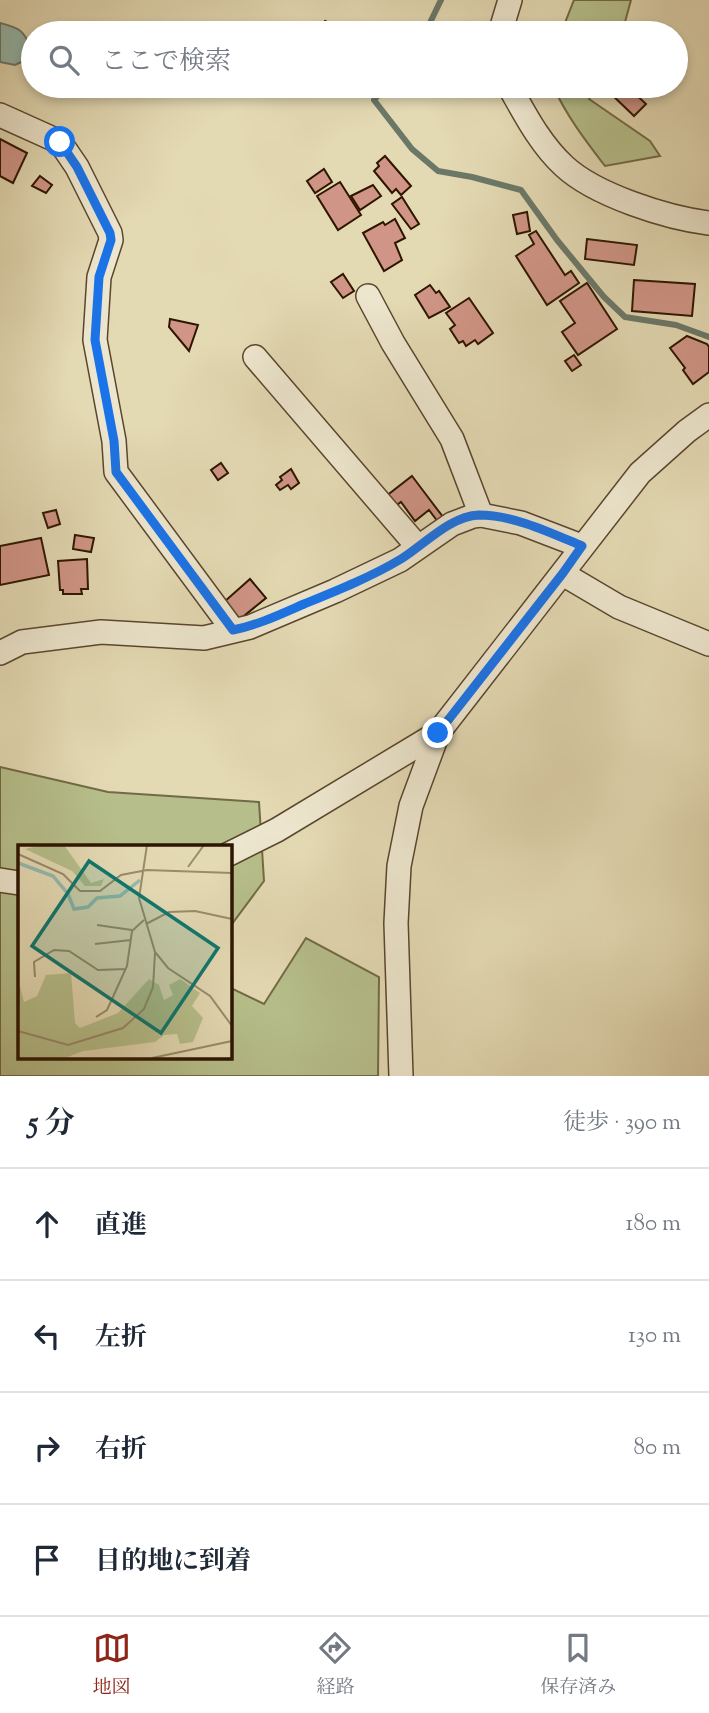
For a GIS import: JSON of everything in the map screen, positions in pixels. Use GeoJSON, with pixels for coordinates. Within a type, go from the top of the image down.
{"type":"FeatureCollection","features":[{"type":"Feature","properties":{"kind":"street"},"geometry":{"type":"LineString","coordinates":[[504,21],[510,0]]}},
{"type":"Feature","properties":{"kind":"street"},"geometry":{"type":"LineString","coordinates":[[516,98],[549,149],[579,178],[656,212],[709,223]]}},
{"type":"Feature","properties":{"kind":"street"},"geometry":{"type":"LineString","coordinates":[[0,115],[60,142],[77,167],[107,225],[111,240],[99,277],[95,340],[114,441],[116,472],[233,630]]}},
{"type":"Feature","properties":{"kind":"street"},"geometry":{"type":"LineString","coordinates":[[368,296],[393,343],[452,439],[481,515]]}},
{"type":"Feature","properties":{"kind":"street"},"geometry":{"type":"LineString","coordinates":[[255,356],[418,547]]}},
{"type":"Feature","properties":{"kind":"street"},"geometry":{"type":"LineString","coordinates":[[401,1076],[396,923],[399,866],[411,806],[438,733],[640,473],[709,415]]}},
{"type":"Feature","properties":{"kind":"street"},"geometry":{"type":"LineString","coordinates":[[0,653],[22,642],[101,632],[204,638],[250,627],[335,592],[400,560],[459,520],[481,515],[521,523],[582,546]]}},
{"type":"Feature","properties":{"kind":"street"},"geometry":{"type":"LineString","coordinates":[[563,573],[619,607],[709,644]]}},
{"type":"Feature","properties":{"kind":"street"},"geometry":{"type":"LineString","coordinates":[[231,854],[438,733]]}},
{"type":"Feature","properties":{"kind":"street"},"geometry":{"type":"LineString","coordinates":[[0,880],[18,883]]}},
{"type":"Feature","properties":{"kind":"green space"},"geometry":{"type":"Polygon","coordinates":[[[574,0],[631,0],[625,21],[566,21],[574,0]]]}},
{"type":"Feature","properties":{"kind":"green space"},"geometry":{"type":"Polygon","coordinates":[[[559,98],[589,98],[650,141],[660,156],[605,166],[559,98]]]}},
{"type":"Feature","properties":{"kind":"green space"},"geometry":{"type":"Polygon","coordinates":[[[0,767],[108,792],[259,802],[264,881],[231,925],[231,845],[18,845],[18,1058],[231,1058],[231,988],[264,1004],[306,938],[379,977],[378,1076],[0,1076],[0,767]]]}},
{"type":"Feature","properties":{"kind":"water"},"geometry":{"type":"Polygon","coordinates":[[[0,23],[17,28],[21,32],[21,62],[15,65],[0,62],[0,23]]]}},
{"type":"Feature","properties":{"kind":"building"},"geometry":{"type":"Polygon","coordinates":[[[615,98],[640,98],[646,104],[634,116],[615,98]]]}},
{"type":"Feature","properties":{"kind":"building"},"geometry":{"type":"Polygon","coordinates":[[[0,139],[27,153],[13,183],[0,176],[0,139]]]}},
{"type":"Feature","properties":{"kind":"building"},"geometry":{"type":"Polygon","coordinates":[[[385,156],[411,186],[401,195],[396,189],[392,193],[374,171],[379,166],[377,163],[385,156]]]}},
{"type":"Feature","properties":{"kind":"building"},"geometry":{"type":"Polygon","coordinates":[[[324,169],[332,182],[315,193],[307,181],[324,169]]]}},
{"type":"Feature","properties":{"kind":"building"},"geometry":{"type":"Polygon","coordinates":[[[40,176],[52,185],[46,193],[32,186],[40,176]]]}},
{"type":"Feature","properties":{"kind":"building"},"geometry":{"type":"Polygon","coordinates":[[[340,182],[361,215],[338,230],[317,196],[340,182]]]}},
{"type":"Feature","properties":{"kind":"building"},"geometry":{"type":"Polygon","coordinates":[[[373,185],[381,196],[360,210],[351,196],[373,185]]]}},
{"type":"Feature","properties":{"kind":"building"},"geometry":{"type":"Polygon","coordinates":[[[402,197],[419,224],[411,229],[392,204],[402,197]]]}},
{"type":"Feature","properties":{"kind":"building"},"geometry":{"type":"Polygon","coordinates":[[[527,212],[530,231],[517,234],[513,215],[527,212]]]}},
{"type":"Feature","properties":{"kind":"building"},"geometry":{"type":"Polygon","coordinates":[[[395,219],[405,238],[395,243],[402,260],[384,271],[363,233],[395,219]]]}},
{"type":"Feature","properties":{"kind":"building"},"geometry":{"type":"Polygon","coordinates":[[[536,231],[565,275],[571,271],[579,283],[547,305],[516,256],[534,244],[529,235],[536,231]]]}},
{"type":"Feature","properties":{"kind":"building"},"geometry":{"type":"Polygon","coordinates":[[[587,239],[637,245],[634,265],[585,259],[587,239]]]}},
{"type":"Feature","properties":{"kind":"building"},"geometry":{"type":"Polygon","coordinates":[[[343,274],[354,291],[343,298],[331,282],[343,274]]]}},
{"type":"Feature","properties":{"kind":"building"},"geometry":{"type":"Polygon","coordinates":[[[634,280],[695,284],[692,316],[632,311],[634,280]]]}},
{"type":"Feature","properties":{"kind":"building"},"geometry":{"type":"Polygon","coordinates":[[[587,283],[617,329],[578,355],[562,332],[575,323],[560,301],[587,283]]]}},
{"type":"Feature","properties":{"kind":"building"},"geometry":{"type":"Polygon","coordinates":[[[430,285],[436,293],[439,291],[450,307],[429,318],[415,295],[430,285]]]}},
{"type":"Feature","properties":{"kind":"building"},"geometry":{"type":"Polygon","coordinates":[[[469,298],[493,333],[478,344],[475,340],[466,346],[463,341],[459,343],[450,329],[455,325],[446,313],[469,298]]]}},
{"type":"Feature","properties":{"kind":"building"},"geometry":{"type":"Polygon","coordinates":[[[170,319],[198,325],[189,351],[169,327],[170,319]]]}},
{"type":"Feature","properties":{"kind":"building"},"geometry":{"type":"Polygon","coordinates":[[[687,336],[709,347],[709,372],[693,384],[670,348],[687,336]]]}},
{"type":"Feature","properties":{"kind":"building"},"geometry":{"type":"Polygon","coordinates":[[[574,355],[581,365],[572,371],[565,361],[574,355]]]}},
{"type":"Feature","properties":{"kind":"building"},"geometry":{"type":"Polygon","coordinates":[[[221,463],[228,473],[218,480],[211,470],[221,463]]]}},
{"type":"Feature","properties":{"kind":"building"},"geometry":{"type":"Polygon","coordinates":[[[291,469],[299,483],[291,489],[288,485],[280,490],[276,485],[282,480],[280,477],[291,469]]]}},
{"type":"Feature","properties":{"kind":"building"},"geometry":{"type":"Polygon","coordinates":[[[412,476],[443,517],[438,522],[429,510],[415,521],[401,502],[393,508],[385,497],[412,476]]]}},
{"type":"Feature","properties":{"kind":"building"},"geometry":{"type":"Polygon","coordinates":[[[56,510],[60,524],[48,528],[43,513],[56,510]]]}},
{"type":"Feature","properties":{"kind":"building"},"geometry":{"type":"Polygon","coordinates":[[[75,535],[94,538],[91,552],[73,549],[75,535]]]}},
{"type":"Feature","properties":{"kind":"building"},"geometry":{"type":"Polygon","coordinates":[[[41,538],[49,575],[0,585],[0,546],[41,538]]]}},
{"type":"Feature","properties":{"kind":"building"},"geometry":{"type":"Polygon","coordinates":[[[87,559],[88,589],[81,589],[82,594],[63,594],[63,590],[60,590],[58,561],[87,559]]]}},
{"type":"Feature","properties":{"kind":"building"},"geometry":{"type":"Polygon","coordinates":[[[250,579],[266,598],[239,620],[224,602],[250,579]]]}},
{"type":"Feature","properties":{"kind":"waterway"},"geometry":{"type":"LineString","coordinates":[[431,21],[441,0]]}},
{"type":"Feature","properties":{"kind":"waterway"},"geometry":{"type":"LineString","coordinates":[[376,98],[374,100],[412,149],[438,171],[521,190],[557,240],[604,297],[625,317],[676,325],[709,337]]}},
{"type":"Feature","properties":{"kind":"route"},"geometry":{"type":"LineString","coordinates":[[60,142],[77,167],[110,233],[111,240],[99,277],[95,340],[114,441],[116,472],[233,630],[250,627],[335,592],[400,560],[466,517],[481,515],[521,523],[582,546],[438,733]]}}]}
